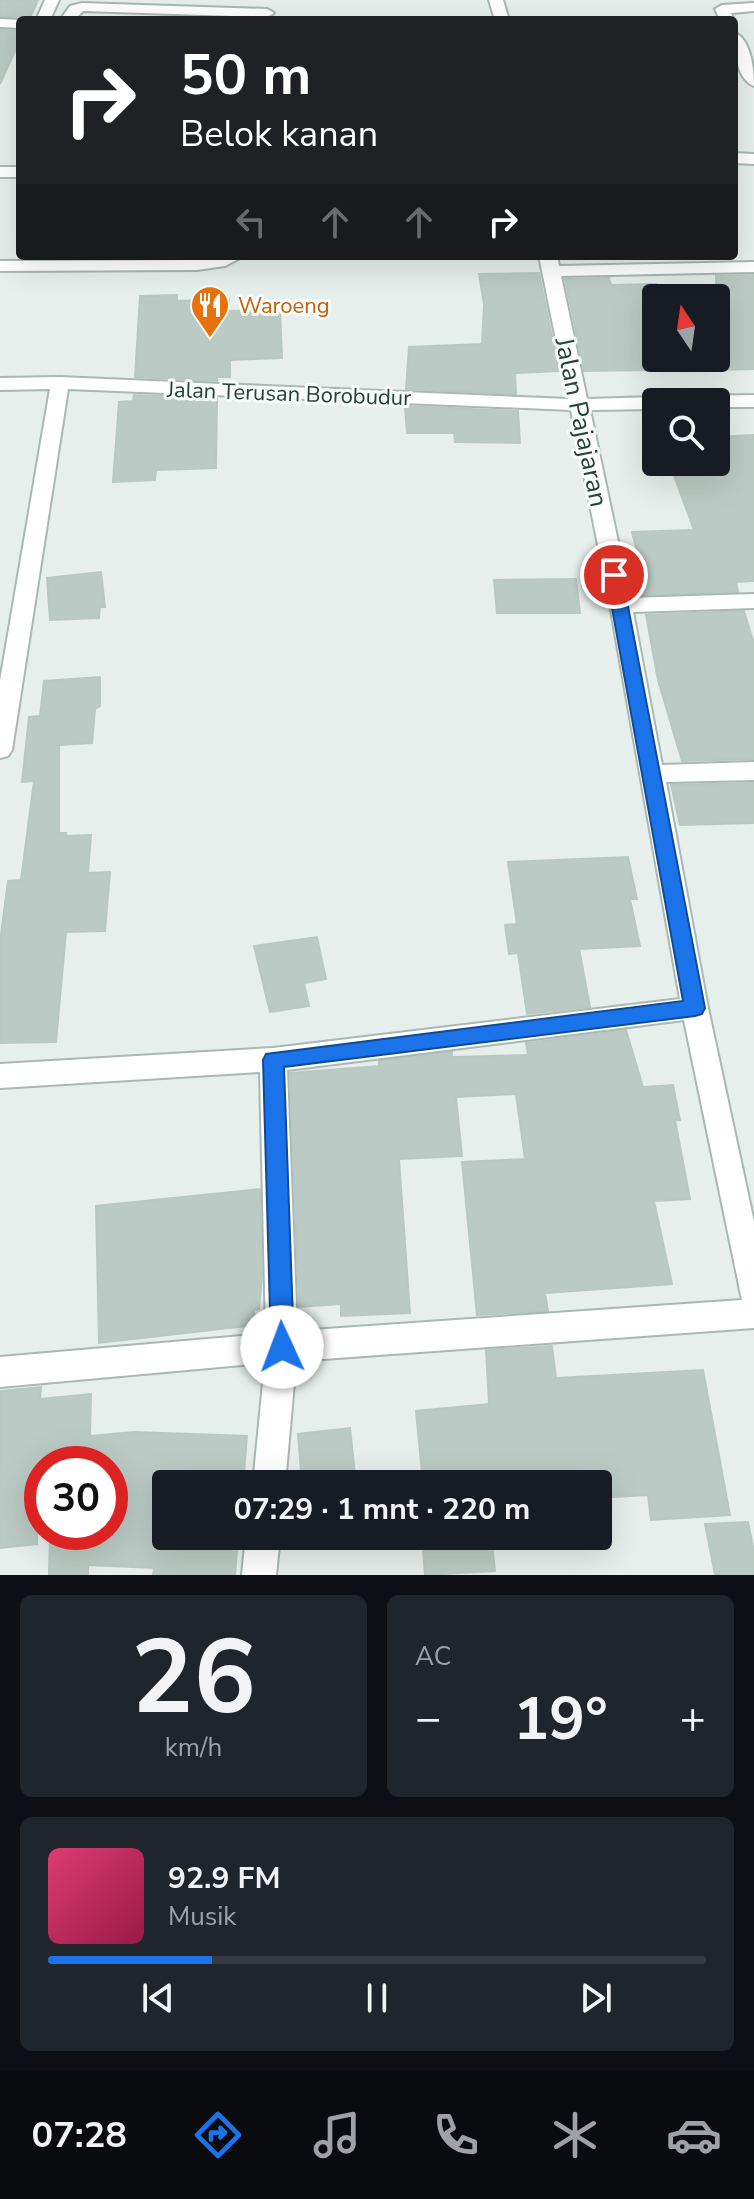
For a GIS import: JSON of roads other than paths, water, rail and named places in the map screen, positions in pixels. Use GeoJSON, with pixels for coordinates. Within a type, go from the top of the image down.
{"type":"FeatureCollection","features":[{"type":"Feature","properties":{"kind":"street"},"geometry":{"type":"LineString","coordinates":[[70,16],[75,9],[82,7],[268,11]]}},
{"type":"Feature","properties":{"kind":"street"},"geometry":{"type":"LineString","coordinates":[[722,10],[754,7]]}},
{"type":"Feature","properties":{"kind":"street"},"geometry":{"type":"LineString","coordinates":[[738,45],[753,78]]}},
{"type":"Feature","properties":{"kind":"street"},"geometry":{"type":"LineString","coordinates":[[0,266],[197,265],[224,260]]}},
{"type":"Feature","properties":{"kind":"street"},"geometry":{"type":"LineString","coordinates":[[550,264],[754,267]]}},
{"type":"Feature","properties":{"kind":"street","name":"Jalan Pajajaran"},"geometry":{"type":"LineString","coordinates":[[550,264],[621,605],[695,1008],[753,1287]]}},
{"type":"Feature","properties":{"kind":"street"},"geometry":{"type":"LineString","coordinates":[[0,750],[60,383]]}},
{"type":"Feature","properties":{"kind":"street","name":"Jalan Terusan Borobudur"},"geometry":{"type":"LineString","coordinates":[[0,384],[60,383],[578,405],[642,403]]}},
{"type":"Feature","properties":{"kind":"street"},"geometry":{"type":"LineString","coordinates":[[730,401],[754,401]]}},
{"type":"Feature","properties":{"kind":"street"},"geometry":{"type":"LineString","coordinates":[[621,605],[754,601]]}},
{"type":"Feature","properties":{"kind":"street"},"geometry":{"type":"LineString","coordinates":[[653,774],[754,771]]}},
{"type":"Feature","properties":{"kind":"street"},"geometry":{"type":"LineString","coordinates":[[0,1076],[273,1060],[695,1008]]}},
{"type":"Feature","properties":{"kind":"street"},"geometry":{"type":"LineString","coordinates":[[270,1470],[282,1347],[273,1060]]}},
{"type":"Feature","properties":{"kind":"street"},"geometry":{"type":"LineString","coordinates":[[0,1372],[282,1347],[754,1314]]}},
{"type":"Feature","properties":{"kind":"street"},"geometry":{"type":"LineString","coordinates":[[259,1575],[262,1550]]}},
{"type":"Feature","properties":{"kind":"place","name":"Waroeng"},"geometry":{"type":"Point","coordinates":[210,339]}}]}
